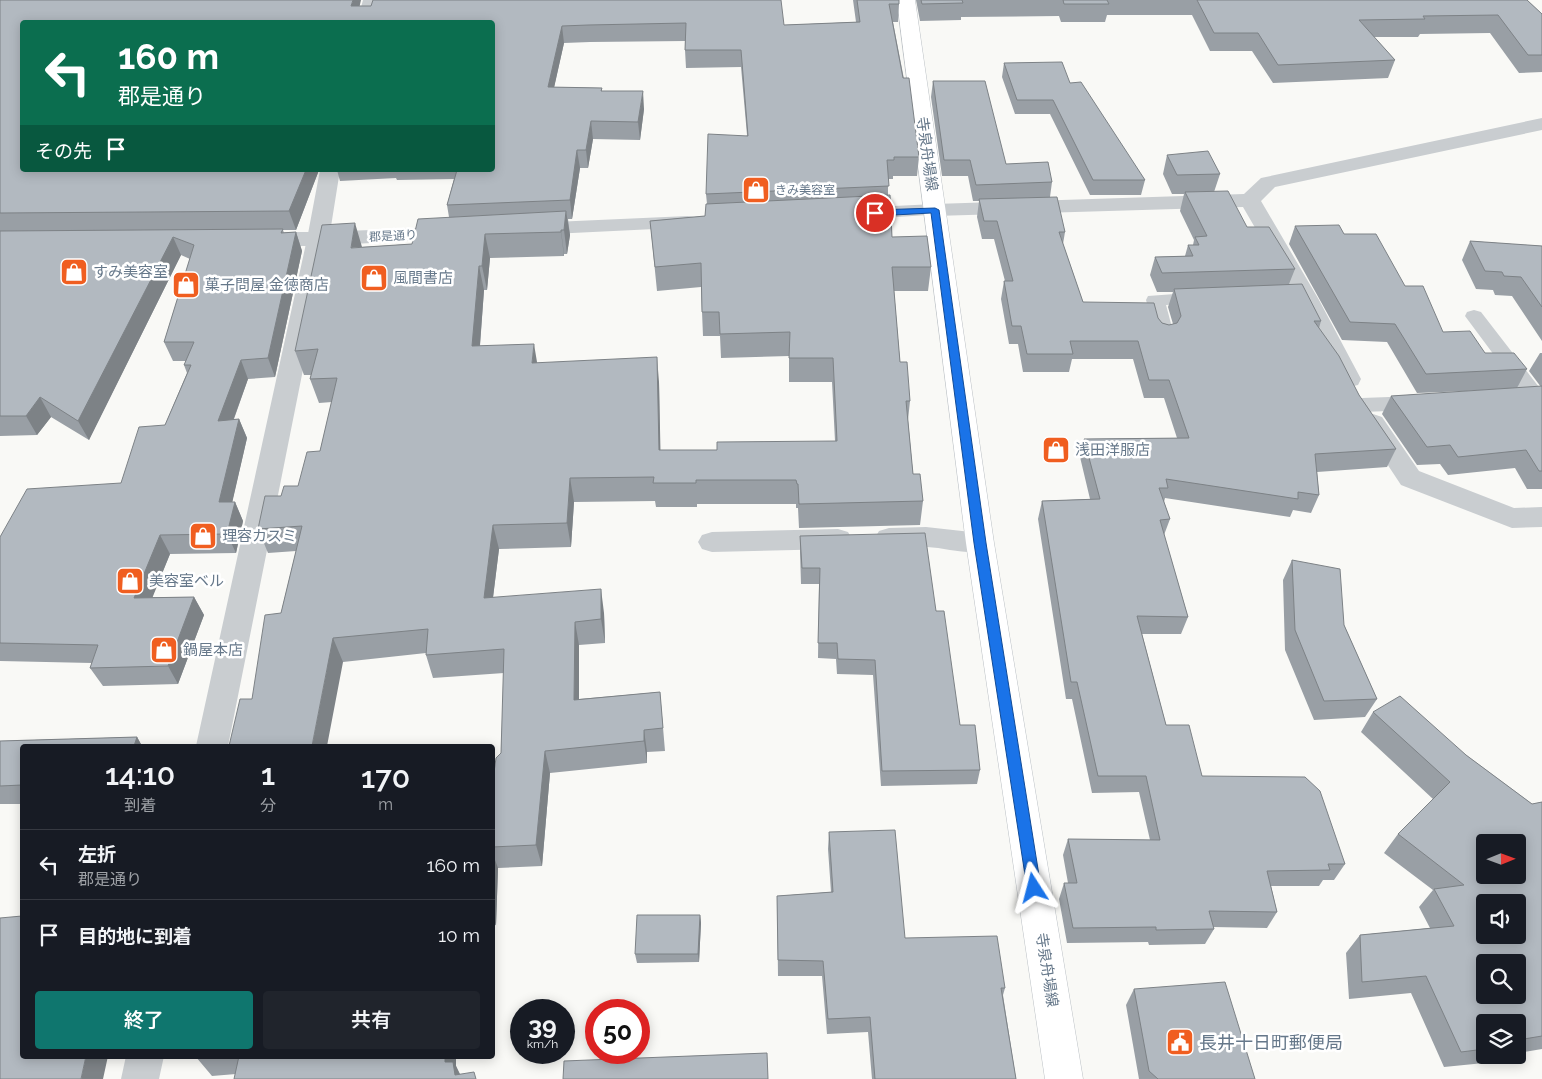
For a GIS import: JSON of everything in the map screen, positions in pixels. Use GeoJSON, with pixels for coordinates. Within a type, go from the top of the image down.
{"type":"FeatureCollection","features":[{"type":"Feature","properties":{"kind":"main road","name":"寺泉舟場線"},"geometry":{"type":"LineString","coordinates":[[906,0],[980,543],[1064,1079]]}},
{"type":"Feature","properties":{"kind":"street"},"geometry":{"type":"LineString","coordinates":[[367,20],[372,0]]}},
{"type":"Feature","properties":{"kind":"street"},"geometry":{"type":"LineString","coordinates":[[835,215],[1250,200],[1268,182],[1542,124]]}},
{"type":"Feature","properties":{"kind":"street"},"geometry":{"type":"LineString","coordinates":[[212,744],[318,239],[330,172]]}},
{"type":"Feature","properties":{"kind":"street"},"geometry":{"type":"LineString","coordinates":[[1250,200],[1296,295],[1362,406],[1410,478],[1512,518],[1542,517]]}},
{"type":"Feature","properties":{"kind":"street"},"geometry":{"type":"LineString","coordinates":[[507,230],[706,221]]}},
{"type":"Feature","properties":{"kind":"street","name":"郡是通り"},"geometry":{"type":"LineString","coordinates":[[238,239],[318,239],[467,232]]}},
{"type":"Feature","properties":{"kind":"street"},"geometry":{"type":"LineString","coordinates":[[712,542],[926,537],[980,543]]}},
{"type":"Feature","properties":{"kind":"street"},"geometry":{"type":"LineString","coordinates":[[140,1079],[144,1059]]}},
{"type":"Feature","properties":{"kind":"lane"},"geometry":{"type":"LineString","coordinates":[[1164,335],[1155,300],[1220,297]]}},
{"type":"Feature","properties":{"kind":"lane"},"geometry":{"type":"LineString","coordinates":[[1474,316],[1535,396],[1497,398]]}},
{"type":"Feature","properties":{"kind":"lane"},"geometry":{"type":"LineString","coordinates":[[1362,406],[1439,401]]}},
{"type":"Feature","properties":{"kind":"building"},"geometry":{"type":"Polygon","coordinates":[[[0,0],[353,0],[351,6],[371,6],[373,0],[781,0],[784,25],[860,22],[857,0],[899,0],[899,4],[889,4],[903,78],[909,78],[919,157],[894,157],[894,160],[887,160],[889,186],[706,194],[708,134],[748,136],[741,50],[685,50],[686,23],[562,26],[548,87],[602,88],[601,91],[643,91],[638,122],[591,121],[586,150],[577,150],[570,200],[447,205],[456,172],[495,172],[495,20],[20,20],[20,172],[305,172],[289,211],[0,213],[0,0]]]}},
{"type":"Feature","properties":{"kind":"building"},"geometry":{"type":"Polygon","coordinates":[[[921,0],[962,0],[963,3],[922,4],[921,0]]]}},
{"type":"Feature","properties":{"kind":"building"},"geometry":{"type":"Polygon","coordinates":[[[1063,0],[1107,0],[1109,4],[1064,4],[1063,0]]]}},
{"type":"Feature","properties":{"kind":"building"},"geometry":{"type":"Polygon","coordinates":[[[1197,0],[1527,0],[1542,14],[1542,55],[1528,55],[1498,15],[1423,16],[1425,19],[1359,20],[1395,60],[1278,65],[1258,33],[1214,33],[1197,0]]]}},
{"type":"Feature","properties":{"kind":"building"},"geometry":{"type":"Polygon","coordinates":[[[1062,62],[1070,83],[1081,82],[1145,180],[1093,180],[1053,100],[1017,100],[1004,63],[1062,62]]]}},
{"type":"Feature","properties":{"kind":"building"},"geometry":{"type":"Polygon","coordinates":[[[933,81],[985,81],[1006,164],[1048,162],[1052,182],[976,185],[970,160],[944,160],[933,81]]]}},
{"type":"Feature","properties":{"kind":"building"},"geometry":{"type":"Polygon","coordinates":[[[1208,151],[1220,174],[1177,175],[1167,155],[1208,151]]]}},
{"type":"Feature","properties":{"kind":"building"},"geometry":{"type":"Polygon","coordinates":[[[1228,191],[1247,227],[1269,227],[1295,269],[1162,273],[1155,257],[1193,256],[1188,245],[1199,245],[1195,237],[1207,236],[1185,192],[1228,191]]]}},
{"type":"Feature","properties":{"kind":"building"},"geometry":{"type":"Polygon","coordinates":[[[890,195],[892,237],[927,236],[931,267],[892,267],[900,362],[907,362],[910,401],[906,401],[913,474],[920,474],[923,501],[799,504],[796,480],[696,480],[696,483],[653,483],[654,477],[570,478],[567,523],[493,525],[484,598],[601,589],[601,619],[575,622],[574,700],[660,692],[663,728],[644,730],[644,741],[545,751],[536,845],[495,847],[495,765],[496,758],[501,753],[504,649],[426,655],[428,629],[333,638],[312,744],[229,744],[240,699],[252,699],[265,615],[281,613],[302,526],[258,529],[265,496],[281,496],[284,486],[298,486],[307,452],[320,451],[337,378],[310,379],[318,349],[295,351],[322,225],[355,223],[351,248],[412,244],[418,219],[566,211],[564,230],[561,230],[561,232],[485,234],[482,266],[479,266],[472,346],[534,344],[532,363],[657,357],[659,450],[717,450],[717,442],[837,441],[833,358],[789,358],[790,332],[720,334],[719,312],[702,312],[701,263],[655,267],[650,221],[705,216],[706,204],[890,195]]]}},
{"type":"Feature","properties":{"kind":"building"},"geometry":{"type":"Polygon","coordinates":[[[1057,197],[1065,232],[1059,232],[1083,302],[1154,303],[1158,318],[1162,323],[1169,325],[1177,323],[1181,316],[1174,289],[1302,284],[1321,321],[1314,321],[1339,356],[1359,395],[1396,449],[1315,454],[1319,495],[1298,492],[1298,499],[1166,479],[1168,488],[1159,488],[1170,519],[1160,520],[1188,617],[1137,616],[1166,725],[1189,725],[1202,776],[1305,777],[1320,791],[1345,864],[1328,864],[1330,870],[1267,871],[1277,912],[1209,911],[1214,929],[1156,930],[1156,927],[1073,928],[1064,883],[1077,883],[1068,839],[1160,840],[1146,776],[1098,776],[1077,682],[1071,682],[1042,501],[1100,499],[1084,439],[1189,438],[1169,380],[1149,380],[1138,341],[1070,341],[1073,354],[1027,354],[1021,326],[1012,326],[1004,281],[1013,281],[997,221],[984,221],[979,199],[1057,197]]]}},
{"type":"Feature","properties":{"kind":"building"},"geometry":{"type":"Polygon","coordinates":[[[1339,225],[1344,234],[1376,234],[1405,286],[1423,286],[1443,332],[1470,331],[1485,353],[1514,353],[1527,369],[1426,374],[1395,324],[1350,322],[1295,226],[1339,225]]]}},
{"type":"Feature","properties":{"kind":"building"},"geometry":{"type":"Polygon","coordinates":[[[283,229],[281,233],[296,232],[268,358],[241,360],[218,421],[239,419],[219,502],[235,502],[227,534],[160,535],[134,598],[194,597],[168,666],[90,668],[98,645],[0,643],[0,537],[27,489],[121,483],[139,427],[165,425],[191,365],[184,365],[194,342],[164,342],[194,245],[173,237],[78,421],[40,397],[26,416],[0,416],[0,231],[283,229]]]}},
{"type":"Feature","properties":{"kind":"building"},"geometry":{"type":"Polygon","coordinates":[[[1470,241],[1542,246],[1542,307],[1521,277],[1504,276],[1502,272],[1485,271],[1470,241]]]}},
{"type":"Feature","properties":{"kind":"building"},"geometry":{"type":"Polygon","coordinates":[[[1542,386],[1542,471],[1539,471],[1526,450],[1458,457],[1450,445],[1427,447],[1391,396],[1542,386]]]}},
{"type":"Feature","properties":{"kind":"building"},"geometry":{"type":"Polygon","coordinates":[[[925,533],[936,611],[944,611],[960,725],[975,725],[980,770],[882,771],[875,660],[838,659],[837,643],[818,643],[820,568],[802,568],[800,536],[925,533]]]}},
{"type":"Feature","properties":{"kind":"building"},"geometry":{"type":"Polygon","coordinates":[[[1292,560],[1340,569],[1344,625],[1377,699],[1324,701],[1295,630],[1292,560]]]}},
{"type":"Feature","properties":{"kind":"building"},"geometry":{"type":"Polygon","coordinates":[[[1400,696],[1466,755],[1532,804],[1542,802],[1542,1036],[1526,1039],[1526,1014],[1476,1014],[1476,1050],[1461,1052],[1426,976],[1362,982],[1360,935],[1454,926],[1434,889],[1464,885],[1398,834],[1450,782],[1373,712],[1400,696]]]}},
{"type":"Feature","properties":{"kind":"building"},"geometry":{"type":"Polygon","coordinates":[[[137,737],[135,744],[20,744],[20,785],[0,786],[0,741],[137,737]]]}},
{"type":"Feature","properties":{"kind":"building"},"geometry":{"type":"Polygon","coordinates":[[[895,830],[905,938],[997,936],[1005,988],[1001,988],[1016,1079],[875,1079],[870,1017],[828,1019],[823,961],[778,960],[777,896],[833,892],[829,832],[895,830]]]}},
{"type":"Feature","properties":{"kind":"building"},"geometry":{"type":"Polygon","coordinates":[[[637,915],[700,915],[698,954],[635,954],[637,915]]]}},
{"type":"Feature","properties":{"kind":"building"},"geometry":{"type":"Polygon","coordinates":[[[20,916],[20,1059],[85,1059],[81,1079],[0,1079],[0,918],[20,916]]]}},
{"type":"Feature","properties":{"kind":"building","name":"長井十日町郵便局"},"geometry":{"type":"Polygon","coordinates":[[[1225,982],[1255,1079],[1158,1079],[1149,1071],[1134,989],[1225,982]]]}},
{"type":"Feature","properties":{"kind":"building"},"geometry":{"type":"Polygon","coordinates":[[[767,1053],[768,1079],[563,1079],[564,1064],[575,1064],[575,1061],[585,1060],[585,1064],[650,1064],[650,1058],[767,1053]]]}},
{"type":"Feature","properties":{"kind":"building"},"geometry":{"type":"Polygon","coordinates":[[[238,1059],[445,1059],[445,1062],[453,1062],[455,1075],[474,1072],[476,1079],[234,1079],[238,1059]]]}},
{"type":"Feature","properties":{"kind":"place","name":"きみ美容室"},"geometry":{"type":"Point","coordinates":[756,190]}},
{"type":"Feature","properties":{"kind":"place","name":"すみ美容室"},"geometry":{"type":"Point","coordinates":[74,272]}},
{"type":"Feature","properties":{"kind":"place","name":"風間書店"},"geometry":{"type":"Point","coordinates":[374,278]}},
{"type":"Feature","properties":{"kind":"place","name":"菓子問屋 金徳商店"},"geometry":{"type":"Point","coordinates":[186,285]}},
{"type":"Feature","properties":{"kind":"place","name":"浅田洋服店"},"geometry":{"type":"Point","coordinates":[1056,450]}},
{"type":"Feature","properties":{"kind":"place","name":"理容カスミ"},"geometry":{"type":"Point","coordinates":[203,536]}},
{"type":"Feature","properties":{"kind":"place","name":"美容室ベル"},"geometry":{"type":"Point","coordinates":[130,581]}},
{"type":"Feature","properties":{"kind":"place","name":"鍋屋本店"},"geometry":{"type":"Point","coordinates":[164,650]}},
{"type":"Feature","properties":{"kind":"place","name":"長井十日町郵便局"},"geometry":{"type":"Point","coordinates":[1180,1042]}},
{"type":"Feature","properties":{"kind":"route"},"geometry":{"type":"LineString","coordinates":[[875,213],[935,210],[980,543],[1034,888]]}}]}
